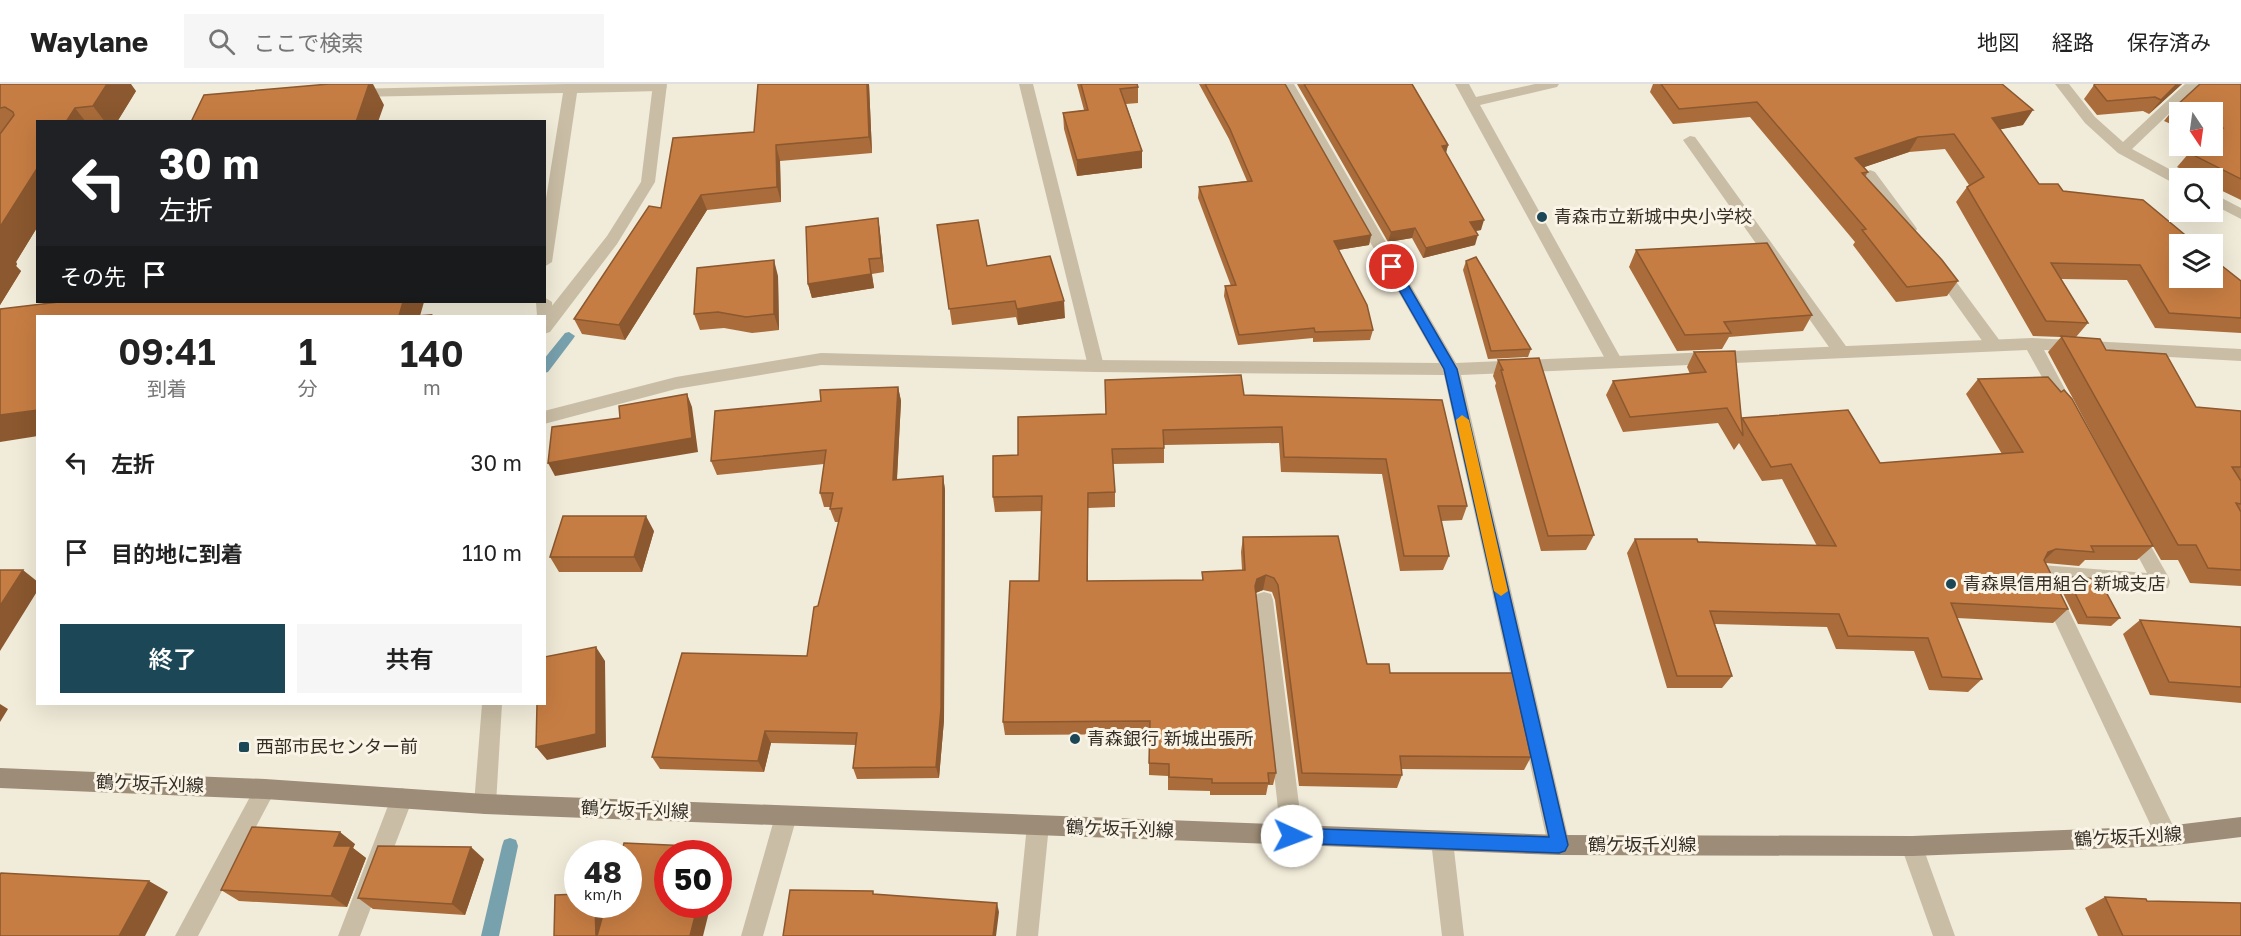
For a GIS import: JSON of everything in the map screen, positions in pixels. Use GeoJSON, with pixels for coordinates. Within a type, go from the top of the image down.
{"type":"FeatureCollection","features":[{"type":"Feature","properties":{"kind":"main road","name":"鶴ケ坂千刈線"},"geometry":{"type":"LineString","coordinates":[[0,778],[265,789],[485,804],[1559,845],[1912,846],[2167,836],[2241,827]]}},
{"type":"Feature","properties":{"kind":"street"},"geometry":{"type":"LineString","coordinates":[[1026,84],[1096,366]]}},
{"type":"Feature","properties":{"kind":"street"},"geometry":{"type":"LineString","coordinates":[[1287,84],[1450,369],[1559,845]]}},
{"type":"Feature","properties":{"kind":"street"},"geometry":{"type":"LineString","coordinates":[[1462,84],[1616,362]]}},
{"type":"Feature","properties":{"kind":"street"},"geometry":{"type":"LineString","coordinates":[[1474,102],[1552,84]]}},
{"type":"Feature","properties":{"kind":"street"},"geometry":{"type":"LineString","coordinates":[[2062,84],[2090,120],[2123,150],[2169,175]]}},
{"type":"Feature","properties":{"kind":"street"},"geometry":{"type":"LineString","coordinates":[[2123,150],[2193,84]]}},
{"type":"Feature","properties":{"kind":"street"},"geometry":{"type":"LineString","coordinates":[[340,94],[660,85],[648,182],[612,240],[546,326]]}},
{"type":"Feature","properties":{"kind":"street"},"geometry":{"type":"LineString","coordinates":[[546,249],[571,87]]}},
{"type":"Feature","properties":{"kind":"street"},"geometry":{"type":"LineString","coordinates":[[1690,140],[1842,353]]}},
{"type":"Feature","properties":{"kind":"street"},"geometry":{"type":"LineString","coordinates":[[1870,175],[1994,345]]}},
{"type":"Feature","properties":{"kind":"street"},"geometry":{"type":"LineString","coordinates":[[2223,204],[2241,214]]}},
{"type":"Feature","properties":{"kind":"street"},"geometry":{"type":"LineString","coordinates":[[546,417],[676,383],[821,359],[1096,366],[1450,369],[2032,344],[2241,355]]}},
{"type":"Feature","properties":{"kind":"street"},"geometry":{"type":"LineString","coordinates":[[2032,344],[2077,427]]}},
{"type":"Feature","properties":{"kind":"street"},"geometry":{"type":"LineString","coordinates":[[2127,520],[2161,582],[2041,573],[2167,836]]}},
{"type":"Feature","properties":{"kind":"street"},"geometry":{"type":"LineString","coordinates":[[1264,600],[1292,836]]}},
{"type":"Feature","properties":{"kind":"street"},"geometry":{"type":"LineString","coordinates":[[485,804],[492,705]]}},
{"type":"Feature","properties":{"kind":"street"},"geometry":{"type":"LineString","coordinates":[[186,936],[265,789]]}},
{"type":"Feature","properties":{"kind":"street"},"geometry":{"type":"LineString","coordinates":[[349,936],[402,798]]}},
{"type":"Feature","properties":{"kind":"street"},"geometry":{"type":"LineString","coordinates":[[752,936],[786,816]]}},
{"type":"Feature","properties":{"kind":"street"},"geometry":{"type":"LineString","coordinates":[[1027,936],[1038,825]]}},
{"type":"Feature","properties":{"kind":"street"},"geometry":{"type":"LineString","coordinates":[[1442,841],[1453,936]]}},
{"type":"Feature","properties":{"kind":"street"},"geometry":{"type":"LineString","coordinates":[[1912,846],[1944,936]]}},
{"type":"Feature","properties":{"kind":"building"},"geometry":{"type":"Polygon","coordinates":[[[0,84],[107,84],[93,106],[75,108],[67,120],[36,120],[36,170],[0,227],[0,134],[14,115],[5,107],[0,108],[0,84]]]}},
{"type":"Feature","properties":{"kind":"building"},"geometry":{"type":"Polygon","coordinates":[[[329,84],[369,84],[357,120],[192,120],[204,95],[329,84]]]}},
{"type":"Feature","properties":{"kind":"building"},"geometry":{"type":"Polygon","coordinates":[[[758,84],[867,84],[869,137],[776,145],[777,187],[701,195],[619,325],[574,319],[649,206],[661,208],[673,138],[754,132],[758,84]]]}},
{"type":"Feature","properties":{"kind":"building"},"geometry":{"type":"Polygon","coordinates":[[[1081,84],[1137,84],[1138,87],[1120,89],[1142,151],[1077,160],[1063,113],[1088,110],[1081,84]]]}},
{"type":"Feature","properties":{"kind":"building"},"geometry":{"type":"Polygon","coordinates":[[[1205,84],[1285,84],[1371,235],[1334,241],[1367,305],[1373,330],[1315,332],[1314,328],[1239,335],[1225,286],[1236,285],[1199,187],[1252,181],[1230,129],[1205,84]]]}},
{"type":"Feature","properties":{"kind":"building"},"geometry":{"type":"Polygon","coordinates":[[[1304,84],[1412,84],[1448,145],[1442,146],[1484,220],[1470,222],[1478,235],[1426,248],[1415,228],[1391,232],[1304,84]]]}},
{"type":"Feature","properties":{"kind":"building"},"geometry":{"type":"Polygon","coordinates":[[[1661,84],[2002,84],[2033,110],[1992,118],[2039,184],[2058,184],[2063,191],[2143,200],[2184,234],[2169,234],[2169,288],[2223,288],[2223,267],[2241,281],[2241,318],[2169,313],[2140,265],[2051,263],[2088,323],[2046,321],[1967,187],[1984,177],[1954,134],[1918,137],[1855,158],[1868,172],[1862,173],[1942,260],[1958,281],[1907,287],[1862,230],[1866,229],[1757,102],[1679,109],[1661,84]]]}},
{"type":"Feature","properties":{"kind":"building"},"geometry":{"type":"Polygon","coordinates":[[[2095,84],[2177,84],[2161,100],[2155,97],[2107,101],[2095,84]]]}},
{"type":"Feature","properties":{"kind":"building"},"geometry":{"type":"Polygon","coordinates":[[[2200,84],[2241,84],[2241,179],[2195,156],[2223,156],[2223,102],[2180,102],[2200,84]]]}},
{"type":"Feature","properties":{"kind":"building"},"geometry":{"type":"Polygon","coordinates":[[[878,218],[881,258],[869,259],[871,274],[808,284],[806,227],[878,218]]]}},
{"type":"Feature","properties":{"kind":"building"},"geometry":{"type":"Polygon","coordinates":[[[978,220],[987,266],[1050,256],[1064,301],[1017,309],[1015,301],[949,309],[937,225],[978,220]]]}},
{"type":"Feature","properties":{"kind":"building"},"geometry":{"type":"Polygon","coordinates":[[[1767,243],[1812,315],[1724,322],[1731,333],[1685,335],[1636,250],[1767,243]]]}},
{"type":"Feature","properties":{"kind":"building"},"geometry":{"type":"Polygon","coordinates":[[[1476,257],[1531,349],[1491,351],[1466,261],[1476,257]]]}},
{"type":"Feature","properties":{"kind":"building"},"geometry":{"type":"Polygon","coordinates":[[[774,260],[774,314],[746,317],[718,312],[694,314],[697,268],[774,260]]]}},
{"type":"Feature","properties":{"kind":"building"},"geometry":{"type":"Polygon","coordinates":[[[51,303],[403,303],[399,315],[36,315],[36,410],[0,415],[0,309],[51,303]]]}},
{"type":"Feature","properties":{"kind":"building"},"geometry":{"type":"Polygon","coordinates":[[[2061,336],[2100,339],[2106,350],[2166,354],[2196,407],[2241,411],[2241,467],[2232,467],[2241,481],[2241,504],[2236,503],[2241,512],[2241,570],[2208,568],[2196,545],[2178,545],[2061,336]]]}},
{"type":"Feature","properties":{"kind":"building"},"geometry":{"type":"Polygon","coordinates":[[[1735,351],[1743,436],[1727,408],[1630,417],[1613,381],[1706,372],[1694,352],[1735,351]]]}},
{"type":"Feature","properties":{"kind":"building"},"geometry":{"type":"Polygon","coordinates":[[[1539,358],[1594,535],[1548,536],[1501,370],[1503,370],[1498,360],[1539,358]]]}},
{"type":"Feature","properties":{"kind":"building"},"geometry":{"type":"Polygon","coordinates":[[[1241,375],[1244,395],[1442,400],[1467,506],[1438,506],[1449,556],[1404,556],[1386,459],[1284,457],[1282,427],[1163,430],[1164,448],[1112,449],[1115,492],[1088,493],[1087,581],[1203,580],[1202,572],[1245,570],[1243,537],[1338,536],[1367,664],[1389,664],[1390,673],[1513,673],[1531,757],[1400,756],[1402,775],[1302,773],[1278,585],[1274,578],[1266,575],[1257,579],[1255,586],[1276,773],[1268,773],[1269,783],[1212,783],[1212,779],[1169,777],[1169,764],[1149,763],[1150,721],[1003,722],[1010,581],[1039,581],[1042,496],[993,497],[993,456],[1018,455],[1018,417],[1106,414],[1105,380],[1241,375]]]}},
{"type":"Feature","properties":{"kind":"building"},"geometry":{"type":"Polygon","coordinates":[[[2048,377],[2061,392],[2064,390],[2072,399],[2153,546],[2091,546],[2094,552],[2056,549],[2048,552],[2044,560],[2068,609],[1951,603],[1982,679],[1942,677],[1928,638],[1848,636],[1839,614],[1710,611],[1732,676],[1677,676],[1635,539],[1697,539],[1698,542],[1836,546],[1791,464],[1771,467],[1742,418],[1848,410],[1880,463],[2023,452],[1978,379],[2048,377]]]}},
{"type":"Feature","properties":{"kind":"building"},"geometry":{"type":"Polygon","coordinates":[[[898,387],[893,480],[943,476],[941,708],[936,767],[853,768],[857,733],[765,731],[758,761],[652,757],[682,653],[807,656],[814,607],[818,606],[842,508],[830,509],[833,493],[820,493],[826,450],[711,461],[715,411],[821,401],[820,390],[898,387]]]}},
{"type":"Feature","properties":{"kind":"building"},"geometry":{"type":"Polygon","coordinates":[[[687,394],[692,438],[548,463],[552,427],[620,418],[619,406],[687,394]]]}},
{"type":"Feature","properties":{"kind":"building"},"geometry":{"type":"Polygon","coordinates":[[[563,516],[646,516],[634,557],[550,557],[563,516]]]}},
{"type":"Feature","properties":{"kind":"building"},"geometry":{"type":"Polygon","coordinates":[[[0,570],[23,570],[0,606],[0,570]]]}},
{"type":"Feature","properties":{"kind":"building"},"geometry":{"type":"Polygon","coordinates":[[[2067,577],[2099,579],[2120,618],[2087,617],[2067,577]]]}},
{"type":"Feature","properties":{"kind":"building"},"geometry":{"type":"Polygon","coordinates":[[[2140,620],[2241,627],[2241,687],[2169,682],[2140,620]]]}},
{"type":"Feature","properties":{"kind":"building"},"geometry":{"type":"Polygon","coordinates":[[[596,647],[596,734],[536,747],[537,705],[546,705],[546,657],[596,647]]]}},
{"type":"Feature","properties":{"kind":"building"},"geometry":{"type":"Polygon","coordinates":[[[252,827],[340,832],[334,846],[351,846],[331,896],[221,890],[252,827]]]}},
{"type":"Feature","properties":{"kind":"building"},"geometry":{"type":"Polygon","coordinates":[[[642,844],[654,844],[654,918],[694,918],[690,936],[597,936],[602,918],[642,918],[642,844]]]}},
{"type":"Feature","properties":{"kind":"building"},"geometry":{"type":"Polygon","coordinates":[[[378,846],[471,847],[452,904],[358,898],[378,846]]]}},
{"type":"Feature","properties":{"kind":"building"},"geometry":{"type":"Polygon","coordinates":[[[1,873],[149,881],[119,936],[0,936],[1,873]]]}},
{"type":"Feature","properties":{"kind":"building"},"geometry":{"type":"Polygon","coordinates":[[[790,890],[873,891],[873,894],[997,903],[993,936],[783,936],[790,890]]]}},
{"type":"Feature","properties":{"kind":"building"},"geometry":{"type":"Polygon","coordinates":[[[555,895],[564,895],[564,918],[595,918],[596,936],[554,936],[555,895]]]}},
{"type":"Feature","properties":{"kind":"building"},"geometry":{"type":"Polygon","coordinates":[[[2105,897],[2146,899],[2147,901],[2241,903],[2241,936],[2123,936],[2105,897]]]}},
{"type":"Feature","properties":{"kind":"waterway"},"geometry":{"type":"LineString","coordinates":[[546,366],[569,336]]}},
{"type":"Feature","properties":{"kind":"waterway"},"geometry":{"type":"LineString","coordinates":[[490,936],[510,846]]}},
{"type":"Feature","properties":{"kind":"slow traffic"},"geometry":{"type":"LineString","coordinates":[[1462,420],[1501,591]]}},
{"type":"Feature","properties":{"kind":"place","name":"青森市立新城中央小学校"},"geometry":{"type":"Point","coordinates":[1542,217]}},
{"type":"Feature","properties":{"kind":"place","name":"青森県信用組合 新城支店"},"geometry":{"type":"Point","coordinates":[1951,584]}},
{"type":"Feature","properties":{"kind":"place","name":"青森銀行 新城出張所"},"geometry":{"type":"Point","coordinates":[1075,739]}},
{"type":"Feature","properties":{"kind":"place","name":"西部市民センター前"},"geometry":{"type":"Point","coordinates":[244,747]}},
{"type":"Feature","properties":{"kind":"route"},"geometry":{"type":"LineString","coordinates":[[1292,836],[1559,845],[1450,369],[1392,267]]}}]}
